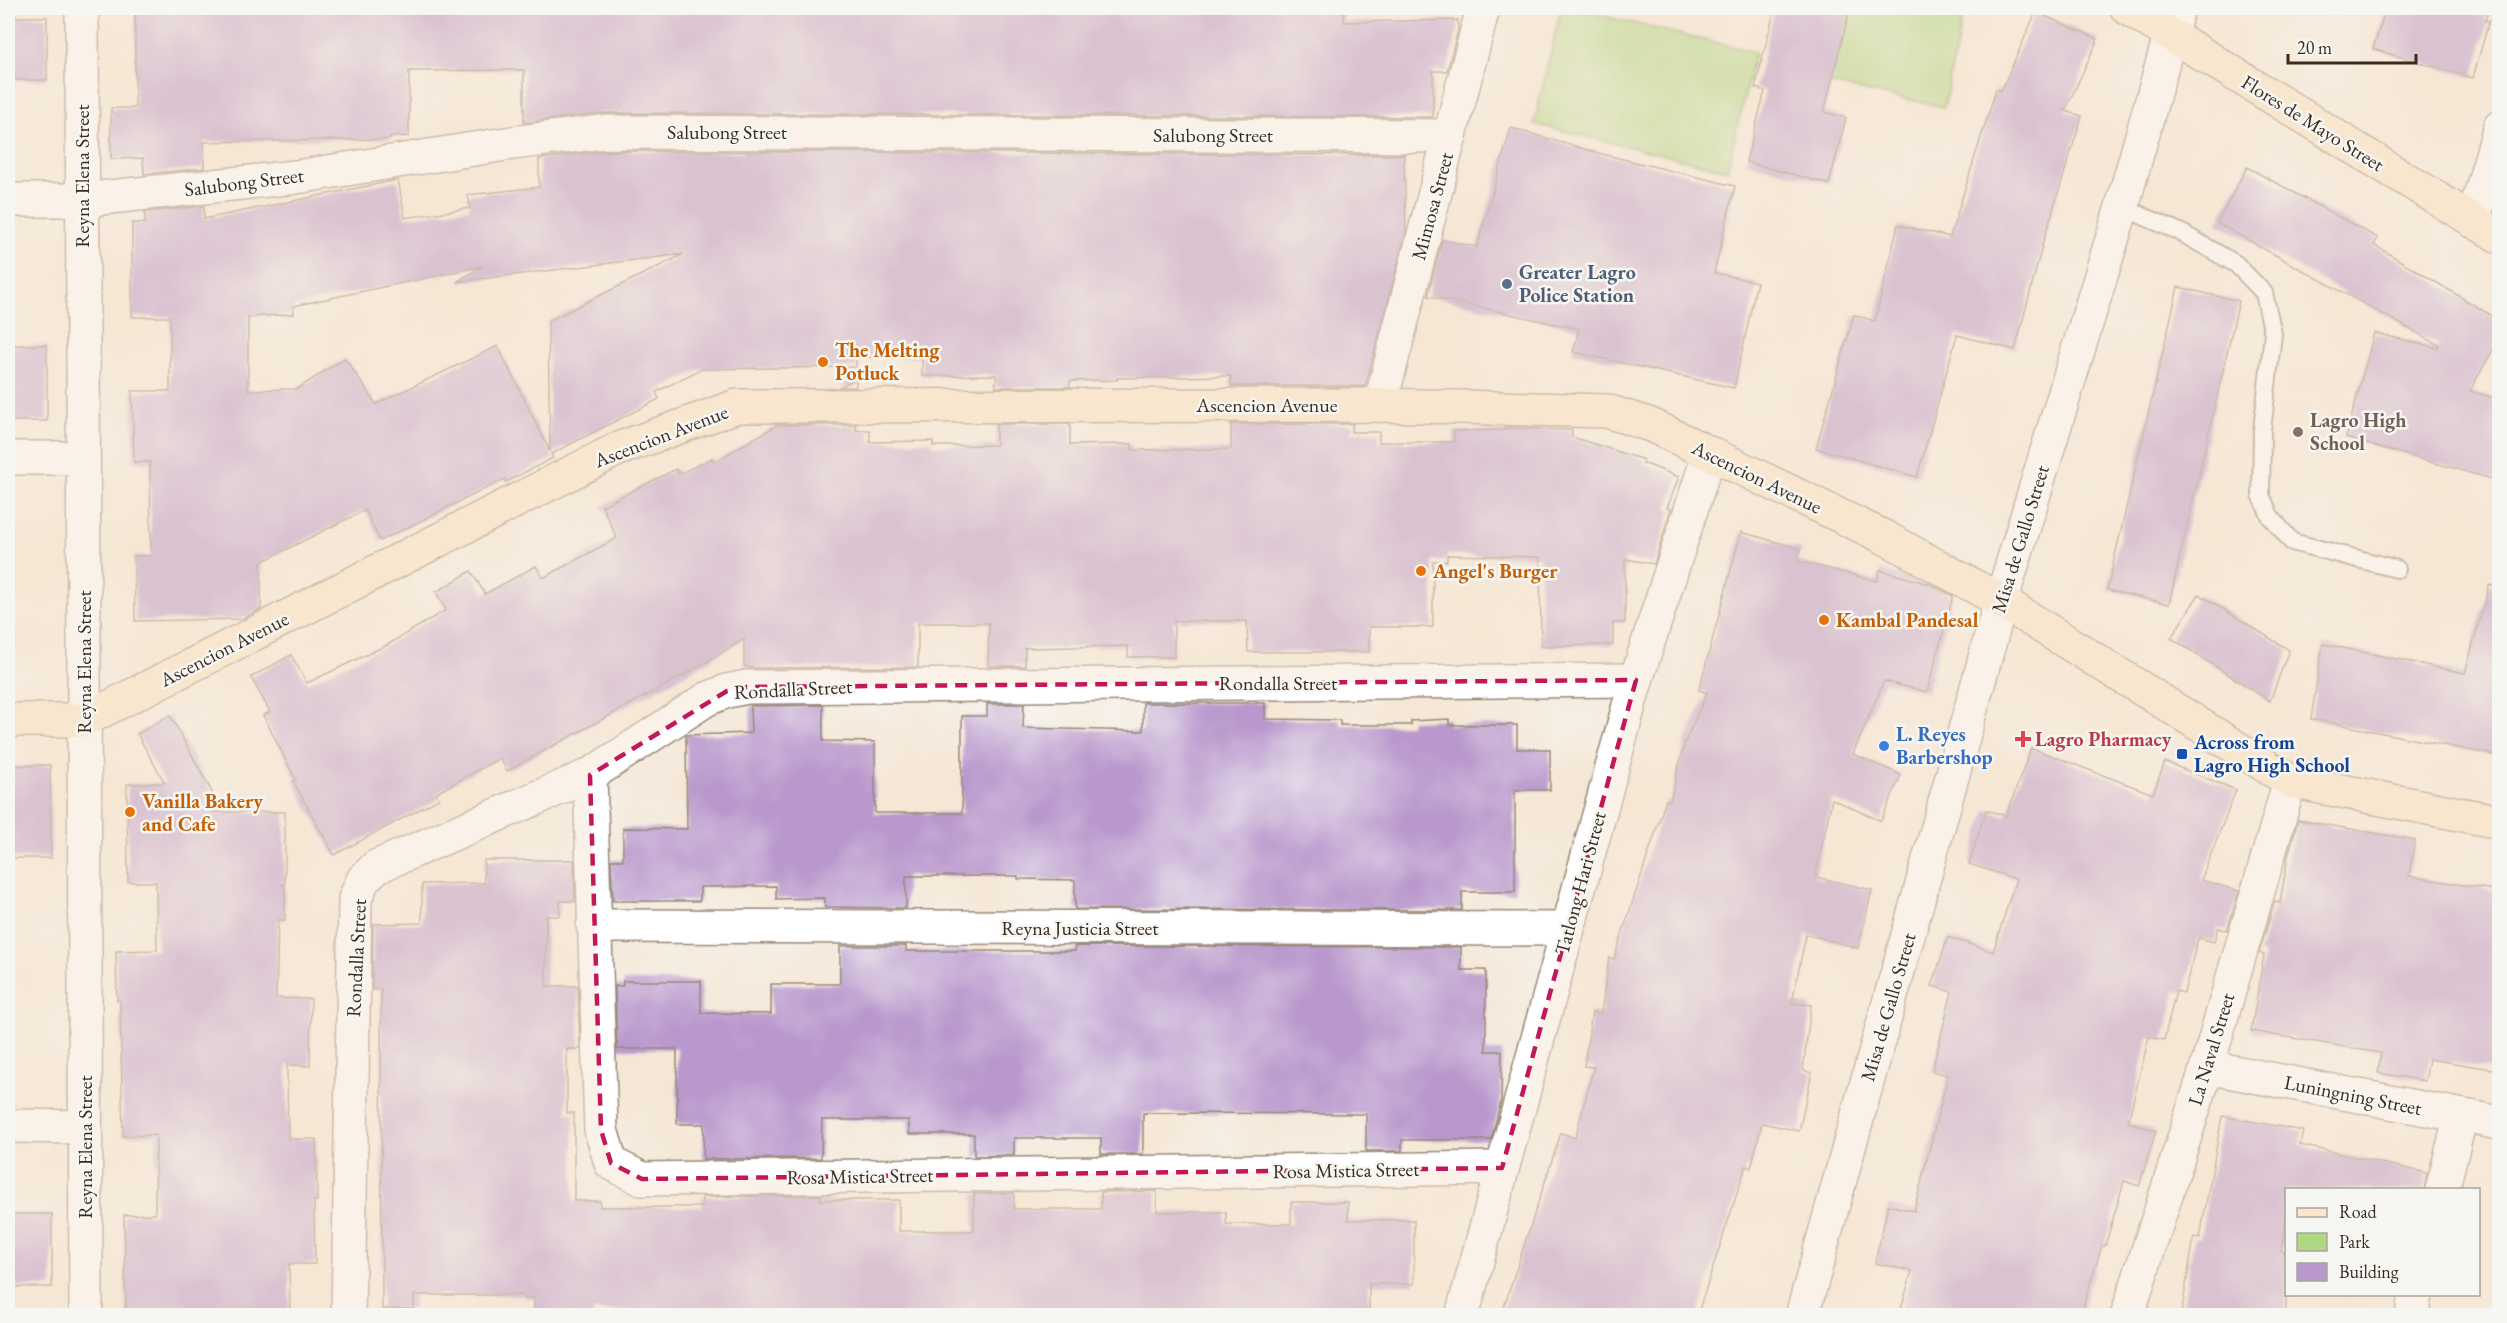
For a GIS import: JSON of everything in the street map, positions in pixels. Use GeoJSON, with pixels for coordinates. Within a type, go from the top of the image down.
{"type":"FeatureCollection","features":[{"type":"Feature","properties":{"kind":"street","name":"Reyna Elena Street"},"geometry":{"type":"LineString","coordinates":[[82,8],[86,1316]]}},
{"type":"Feature","properties":{"kind":"street","name":"Mimosa Street"},"geometry":{"type":"LineString","coordinates":[[1380,405],[1483,8]]}},
{"type":"Feature","properties":{"kind":"street","name":"Flores de Mayo Street"},"geometry":{"type":"LineString","coordinates":[[2127,8],[2174,21],[2486,229]]}},
{"type":"Feature","properties":{"kind":"street","name":"Misa de Gallo Street"},"geometry":{"type":"LineString","coordinates":[[1802,1316],[2001,601],[2122,207],[2174,21]]}},
{"type":"Feature","properties":{"kind":"street"},"geometry":{"type":"LineString","coordinates":[[2486,229],[2499,127]]}},
{"type":"Feature","properties":{"kind":"street","name":"Salubong Street"},"geometry":{"type":"LineString","coordinates":[[8,200],[82,200],[296,177],[512,143],[602,132],[1450,136]]}},
{"type":"Feature","properties":{"kind":"street","name":"Ascencion Avenue"},"geometry":{"type":"LineString","coordinates":[[8,720],[84,720],[618,449],[737,406],[1380,405],[1607,411],[1651,425],[1886,538],[2001,601],[2290,781],[2499,822]]}},
{"type":"Feature","properties":{"kind":"street","name":"Tatlong Hari Street"},"geometry":{"type":"LineString","coordinates":[[1462,1316],[1636,680],[1708,454]]}},
{"type":"Feature","properties":{"kind":"street"},"geometry":{"type":"LineString","coordinates":[[8,458],[83,458]]}},
{"type":"Feature","properties":{"kind":"street","name":"Rondalla Street"},"geometry":{"type":"LineString","coordinates":[[348,1316],[355,899],[363,880],[376,867],[591,775],[707,699],[727,691],[747,687],[1636,680]]}},
{"type":"Feature","properties":{"kind":"street","name":"Rosa Mistica Street"},"geometry":{"type":"LineString","coordinates":[[591,775],[593,926],[601,1130],[611,1163],[642,1179],[1502,1168]]}},
{"type":"Feature","properties":{"kind":"street","name":"La Naval Street"},"geometry":{"type":"LineString","coordinates":[[2127,1316],[2207,1067],[2290,781]]}},
{"type":"Feature","properties":{"kind":"street","name":"Reyna Justicia Street"},"geometry":{"type":"LineString","coordinates":[[593,926],[1567,929]]}},
{"type":"Feature","properties":{"kind":"street","name":"Luningning Street"},"geometry":{"type":"LineString","coordinates":[[2207,1067],[2499,1123]]}},
{"type":"Feature","properties":{"kind":"street"},"geometry":{"type":"LineString","coordinates":[[2443,1188],[2461,1116]]}},
{"type":"Feature","properties":{"kind":"street"},"geometry":{"type":"LineString","coordinates":[[8,1126],[85,1127]]}},
{"type":"Feature","properties":{"kind":"street"},"geometry":{"type":"LineString","coordinates":[[2412,1316],[2415,1296]]}},
{"type":"Feature","properties":{"kind":"lane"},"geometry":{"type":"LineString","coordinates":[[2122,207],[2180,232],[2236,264],[2264,292],[2273,334],[2262,429],[2261,495],[2270,516],[2292,543],[2397,569]]}},
{"type":"Feature","properties":{"kind":"highlighted area"},"geometry":{"type":"Polygon","coordinates":[[[1636,680],[1502,1168],[642,1179],[611,1163],[601,1130],[590,775],[727,691],[747,687],[1636,680]]]}},
{"type":"Feature","properties":{"kind":"green space"},"geometry":{"type":"Polygon","coordinates":[[[1561,8],[1755,52],[1727,170],[1534,124],[1561,8]]]}},
{"type":"Feature","properties":{"kind":"green space"},"geometry":{"type":"Polygon","coordinates":[[[1780,8],[1964,8],[1944,107],[1767,71],[1780,8]]]}},
{"type":"Feature","properties":{"kind":"building"},"geometry":{"type":"Polygon","coordinates":[[[135,8],[1344,8],[1344,22],[1458,20],[1458,30],[1447,71],[1433,71],[1433,117],[602,113],[524,123],[524,70],[409,71],[409,136],[390,137],[390,139],[204,142],[204,168],[144,174],[143,158],[111,159],[111,108],[135,108],[135,8]]]}},
{"type":"Feature","properties":{"kind":"building"},"geometry":{"type":"Polygon","coordinates":[[[1775,8],[1850,8],[1824,112],[1846,118],[1829,184],[1746,162],[1765,91],[1755,88],[1775,8]]]}},
{"type":"Feature","properties":{"kind":"building"},"geometry":{"type":"Polygon","coordinates":[[[2386,8],[2489,8],[2485,21],[2489,21],[2473,78],[2373,49],[2386,8]]]}},
{"type":"Feature","properties":{"kind":"building"},"geometry":{"type":"Polygon","coordinates":[[[2036,12],[2098,39],[2065,111],[2082,116],[2044,239],[2015,350],[1957,335],[1917,477],[1816,448],[1854,315],[1875,321],[1898,225],[1950,237],[1996,89],[2001,91],[2036,12]]]}},
{"type":"Feature","properties":{"kind":"building"},"geometry":{"type":"Polygon","coordinates":[[[8,17],[47,17],[47,80],[8,80],[8,17]]]}},
{"type":"Feature","properties":{"kind":"building"},"geometry":{"type":"Polygon","coordinates":[[[1511,128],[1602,154],[1735,186],[1714,273],[1757,282],[1734,388],[1573,352],[1579,329],[1428,296],[1442,240],[1477,247],[1511,128]]]}},
{"type":"Feature","properties":{"kind":"building"},"geometry":{"type":"Polygon","coordinates":[[[603,151],[1404,155],[1406,232],[1365,386],[1231,386],[1231,376],[1070,381],[1070,387],[996,387],[996,375],[922,376],[922,357],[856,357],[856,367],[701,369],[656,392],[659,399],[551,454],[553,458],[506,482],[505,479],[380,541],[365,510],[261,562],[261,609],[241,619],[135,621],[134,556],[151,556],[150,462],[134,462],[132,391],[170,391],[170,317],[132,317],[132,223],[145,223],[145,212],[204,206],[204,219],[398,180],[405,218],[470,208],[468,195],[539,187],[539,159],[603,151]],[[684,254],[457,282],[482,266],[293,306],[294,314],[248,317],[248,390],[297,389],[345,358],[376,404],[498,346],[550,452],[548,321],[684,254]]]}},
{"type":"Feature","properties":{"kind":"building"},"geometry":{"type":"Polygon","coordinates":[[[2247,167],[2378,238],[2374,245],[2499,320],[2499,339],[2470,391],[2499,399],[2499,481],[2346,438],[2374,333],[2438,348],[2439,345],[2217,223],[2247,167]]]}},
{"type":"Feature","properties":{"kind":"building"},"geometry":{"type":"Polygon","coordinates":[[[2178,287],[2239,301],[2169,604],[2107,590],[2178,287]]]}},
{"type":"Feature","properties":{"kind":"building"},"geometry":{"type":"Polygon","coordinates":[[[8,345],[47,345],[47,421],[8,421],[8,345]]]}},
{"type":"Feature","properties":{"kind":"building"},"geometry":{"type":"Polygon","coordinates":[[[856,378],[856,387],[840,387],[856,378]]]}},
{"type":"Feature","properties":{"kind":"building"},"geometry":{"type":"Polygon","coordinates":[[[996,424],[1070,424],[1070,445],[1132,444],[1132,450],[1231,449],[1231,424],[1353,424],[1351,432],[1379,432],[1379,442],[1454,442],[1454,431],[1505,430],[1505,428],[1572,430],[1572,437],[1644,460],[1643,463],[1679,477],[1667,508],[1671,509],[1654,564],[1625,559],[1625,623],[1613,623],[1613,645],[1541,646],[1540,557],[1447,555],[1447,561],[1433,561],[1433,627],[1369,627],[1369,652],[1248,652],[1247,621],[1174,621],[1174,657],[1128,657],[1128,646],[1025,648],[1025,666],[988,666],[989,623],[918,623],[918,667],[750,668],[744,666],[744,639],[686,674],[507,771],[500,758],[436,793],[439,799],[334,855],[293,781],[296,780],[263,715],[270,712],[251,677],[291,655],[307,683],[387,645],[446,610],[436,592],[471,571],[485,594],[536,566],[543,578],[617,538],[602,506],[676,469],[679,474],[712,458],[714,462],[777,425],[856,425],[856,430],[870,430],[870,442],[933,441],[933,446],[996,445],[996,424]]]}},
{"type":"Feature","properties":{"kind":"building"},"geometry":{"type":"Polygon","coordinates":[[[1741,532],[1801,549],[1797,561],[1877,581],[1880,570],[1932,585],[1953,596],[1927,692],[1884,681],[1853,754],[1901,775],[1881,821],[1832,799],[1815,877],[1872,890],[1858,948],[1806,934],[1792,1003],[1811,1005],[1803,1070],[1812,1073],[1799,1131],[1762,1123],[1751,1168],[1746,1166],[1697,1316],[1501,1316],[1561,1133],[1575,1138],[1594,1067],[1584,1066],[1592,1012],[1601,1014],[1609,958],[1614,959],[1666,800],[1670,801],[1685,742],[1707,693],[1699,690],[1741,532]]]}},
{"type":"Feature","properties":{"kind":"building"},"geometry":{"type":"Polygon","coordinates":[[[2489,585],[2499,587],[2499,756],[2311,719],[2323,644],[2465,673],[2489,585]]]}},
{"type":"Feature","properties":{"kind":"building"},"geometry":{"type":"Polygon","coordinates":[[[2199,594],[2289,650],[2270,701],[2171,638],[2199,594]]]}},
{"type":"Feature","properties":{"kind":"building"},"geometry":{"type":"Polygon","coordinates":[[[1143,703],[1265,703],[1265,719],[1340,720],[1340,725],[1411,725],[1411,721],[1449,719],[1449,725],[1517,725],[1517,749],[1550,749],[1550,790],[1515,790],[1515,892],[1462,892],[1462,910],[1075,909],[1075,880],[1018,879],[1018,876],[906,876],[906,908],[825,907],[825,898],[776,899],[776,886],[700,887],[700,901],[613,901],[611,860],[623,860],[623,828],[687,829],[686,735],[751,733],[750,706],[823,705],[823,741],[875,742],[875,813],[962,813],[962,716],[987,716],[987,704],[1024,704],[1023,728],[1143,731],[1143,703]]]}},
{"type":"Feature","properties":{"kind":"building"},"geometry":{"type":"Polygon","coordinates":[[[170,715],[212,792],[212,812],[285,812],[285,883],[282,885],[285,885],[285,920],[278,920],[276,998],[311,999],[310,1066],[287,1065],[288,1139],[316,1139],[317,1201],[314,1201],[315,1264],[289,1264],[290,1316],[126,1316],[124,1215],[155,1214],[156,1135],[123,1136],[120,1001],[117,1001],[116,951],[157,950],[156,882],[128,882],[127,784],[165,783],[137,734],[170,715]]]}},
{"type":"Feature","properties":{"kind":"building"},"geometry":{"type":"Polygon","coordinates":[[[2031,748],[2153,794],[2165,762],[2236,790],[2201,880],[2239,891],[2227,930],[2218,928],[2214,942],[2198,938],[2184,993],[2176,991],[2164,1040],[2149,1037],[2128,1122],[2156,1131],[2139,1186],[2124,1181],[2105,1246],[2102,1246],[2080,1316],[1899,1316],[1912,1271],[1875,1263],[1888,1205],[1914,1211],[1948,1075],[1932,1071],[1952,992],[1932,986],[1948,937],[1993,952],[2016,879],[1969,864],[1986,810],[2006,816],[2031,748]]]}},
{"type":"Feature","properties":{"kind":"building"},"geometry":{"type":"Polygon","coordinates":[[[50,765],[51,858],[8,858],[8,766],[50,765]]]}},
{"type":"Feature","properties":{"kind":"building"},"geometry":{"type":"Polygon","coordinates":[[[2298,820],[2415,840],[2409,876],[2499,891],[2499,1070],[2429,1059],[2425,1081],[2378,1073],[2381,1053],[2251,1031],[2264,955],[2259,953],[2275,901],[2280,903],[2288,856],[2298,820]]]}},
{"type":"Feature","properties":{"kind":"building"},"geometry":{"type":"Polygon","coordinates":[[[484,860],[574,860],[575,901],[560,901],[560,916],[546,916],[546,986],[578,986],[580,1049],[567,1049],[567,1113],[574,1113],[574,1201],[600,1201],[600,1207],[702,1207],[702,1197],[821,1195],[820,1200],[899,1200],[899,1231],[974,1231],[974,1194],[1014,1193],[1014,1209],[1101,1209],[1101,1192],[1157,1191],[1157,1212],[1226,1212],[1226,1224],[1291,1224],[1291,1202],[1348,1202],[1348,1220],[1414,1220],[1414,1284],[1369,1284],[1369,1316],[715,1316],[715,1311],[593,1311],[593,1316],[534,1316],[534,1298],[523,1298],[523,1295],[414,1295],[414,1309],[382,1309],[381,989],[372,990],[373,924],[422,923],[422,884],[484,883],[484,860]]]}},
{"type":"Feature","properties":{"kind":"building"},"geometry":{"type":"Polygon","coordinates":[[[840,946],[906,946],[906,951],[1075,951],[1075,946],[1461,947],[1461,970],[1486,970],[1486,1051],[1502,1051],[1501,1101],[1491,1140],[1402,1140],[1402,1151],[1366,1151],[1366,1114],[1143,1113],[1143,1154],[1101,1154],[1101,1138],[1014,1138],[1014,1155],[974,1156],[974,1134],[909,1134],[909,1120],[822,1120],[821,1158],[703,1159],[704,1124],[677,1124],[677,1049],[617,1049],[615,986],[623,986],[623,981],[701,981],[701,1013],[771,1014],[771,984],[840,984],[840,946]]]}},
{"type":"Feature","properties":{"kind":"building"},"geometry":{"type":"Polygon","coordinates":[[[2222,1116],[2303,1131],[2300,1145],[2427,1173],[2424,1188],[2285,1188],[2285,1227],[2281,1251],[2285,1252],[2286,1316],[2181,1316],[2194,1237],[2200,1238],[2222,1116]]]}},
{"type":"Feature","properties":{"kind":"building"},"geometry":{"type":"Polygon","coordinates":[[[8,1214],[52,1214],[52,1287],[8,1287],[8,1214]]]}},
{"type":"Feature","properties":{"kind":"place","name":"Greater Lagro Police Station"},"geometry":{"type":"Point","coordinates":[1507,284]}},
{"type":"Feature","properties":{"kind":"place","name":"The Melting Potluck"},"geometry":{"type":"Point","coordinates":[823,362]}},
{"type":"Feature","properties":{"kind":"place","name":"Lagro High School"},"geometry":{"type":"Point","coordinates":[2298,432]}},
{"type":"Feature","properties":{"kind":"place","name":"Angel's Burger"},"geometry":{"type":"Point","coordinates":[1421,571]}},
{"type":"Feature","properties":{"kind":"place","name":"Kambal Pandesal"},"geometry":{"type":"Point","coordinates":[1824,620]}},
{"type":"Feature","properties":{"kind":"place","name":"Lagro Pharmacy"},"geometry":{"type":"Point","coordinates":[2023,739]}},
{"type":"Feature","properties":{"kind":"place","name":"L. Reyes Barbershop"},"geometry":{"type":"Point","coordinates":[1884,746]}},
{"type":"Feature","properties":{"kind":"place","name":"Across from Lagro High School"},"geometry":{"type":"Point","coordinates":[2182,754]}},
{"type":"Feature","properties":{"kind":"place","name":"Vanilla Bakery and Cafe"},"geometry":{"type":"Point","coordinates":[130,812]}}]}
